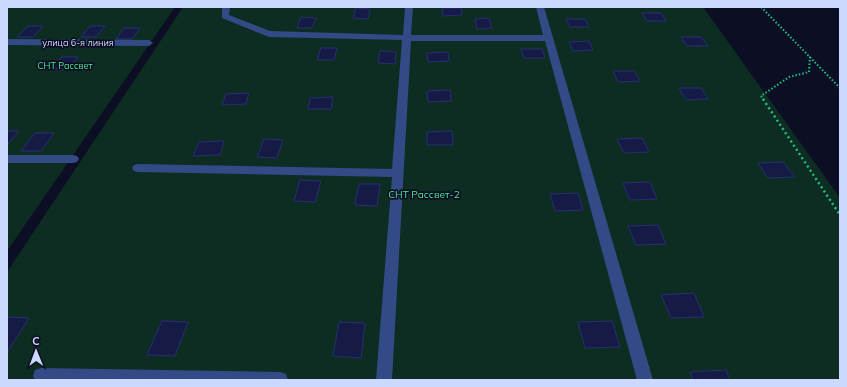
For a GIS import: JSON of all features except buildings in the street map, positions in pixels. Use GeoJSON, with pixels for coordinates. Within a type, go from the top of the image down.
{"type":"FeatureCollection","features":[{"type":"Feature","properties":{"kind":"street"},"geometry":{"type":"LineString","coordinates":[[226,7],[225,16],[269,34],[408,38],[549,38]]}},
{"type":"Feature","properties":{"kind":"street"},"geometry":{"type":"LineString","coordinates":[[384,380],[409,7]]}},
{"type":"Feature","properties":{"kind":"street"},"geometry":{"type":"LineString","coordinates":[[540,7],[645,380]]}},
{"type":"Feature","properties":{"kind":"street","name":"улица 6-я линия"},"geometry":{"type":"LineString","coordinates":[[7,42],[149,42]]}},
{"type":"Feature","properties":{"kind":"street"},"geometry":{"type":"LineString","coordinates":[[7,159],[73,159]]}},
{"type":"Feature","properties":{"kind":"street"},"geometry":{"type":"LineString","coordinates":[[138,168],[397,174]]}},
{"type":"Feature","properties":{"kind":"street"},"geometry":{"type":"LineString","coordinates":[[42,376],[280,380]]}},
{"type":"Feature","properties":{"kind":"path"},"geometry":{"type":"LineString","coordinates":[[761,7],[840,88]]}},
{"type":"Feature","properties":{"kind":"path"},"geometry":{"type":"LineString","coordinates":[[810,56],[809,72],[789,77],[761,96],[840,215]]}},
{"type":"Feature","properties":{"kind":"green space","name":"СНТ Рассвет"},"geometry":{"type":"Polygon","coordinates":[[[7,7],[175,7],[7,251],[7,7]]]}},
{"type":"Feature","properties":{"kind":"green space","name":"СНТ Рассвет-2"},"geometry":{"type":"Polygon","coordinates":[[[183,7],[703,7],[840,198],[840,380],[7,380],[7,272],[183,7]]]}}]}
